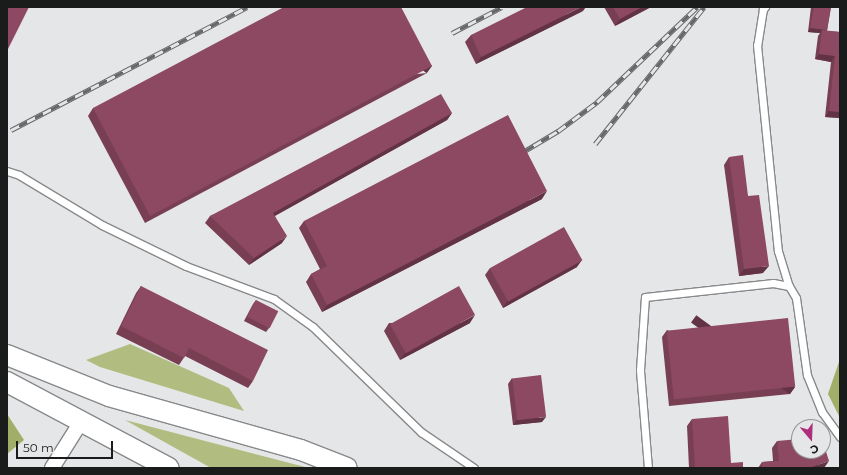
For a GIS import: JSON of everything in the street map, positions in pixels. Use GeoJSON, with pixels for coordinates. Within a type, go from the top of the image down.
{"type":"FeatureCollection","features":[{"type":"Feature","properties":{"kind":"main road"},"geometry":{"type":"LineString","coordinates":[[7,355],[109,396],[301,450],[347,468]]}},
{"type":"Feature","properties":{"kind":"main road"},"geometry":{"type":"LineString","coordinates":[[7,382],[169,468]]}},
{"type":"Feature","properties":{"kind":"street"},"geometry":{"type":"LineString","coordinates":[[52,468],[81,422]]}},
{"type":"Feature","properties":{"kind":"lane"},"geometry":{"type":"LineString","coordinates":[[765,7],[763,9],[757,45],[778,251],[789,286],[796,298],[807,375],[822,412],[840,437]]}},
{"type":"Feature","properties":{"kind":"lane"},"geometry":{"type":"LineString","coordinates":[[7,170],[19,174],[102,226],[186,266],[274,299],[313,327],[421,432],[474,468]]}},
{"type":"Feature","properties":{"kind":"lane"},"geometry":{"type":"LineString","coordinates":[[648,468],[640,370],[645,297],[773,283],[789,286]]}},
{"type":"Feature","properties":{"kind":"green space"},"geometry":{"type":"Polygon","coordinates":[[[130,344],[229,388],[244,411],[100,367],[86,360],[130,344]]]}},
{"type":"Feature","properties":{"kind":"green space"},"geometry":{"type":"Polygon","coordinates":[[[840,359],[840,418],[828,394],[840,359]]]}},
{"type":"Feature","properties":{"kind":"green space"},"geometry":{"type":"Polygon","coordinates":[[[7,414],[24,440],[7,454],[7,414]]]}},
{"type":"Feature","properties":{"kind":"green space"},"geometry":{"type":"Polygon","coordinates":[[[125,420],[309,468],[211,468],[125,420]]]}},
{"type":"Feature","properties":{"kind":"building"},"geometry":{"type":"Polygon","coordinates":[[[7,7],[29,7],[7,51],[7,7]]]}},
{"type":"Feature","properties":{"kind":"building"},"geometry":{"type":"Polygon","coordinates":[[[284,7],[401,7],[432,66],[150,216],[93,108],[284,7]]]}},
{"type":"Feature","properties":{"kind":"building"},"geometry":{"type":"Polygon","coordinates":[[[527,7],[581,7],[481,57],[471,35],[527,7]]]}},
{"type":"Feature","properties":{"kind":"building"},"geometry":{"type":"Polygon","coordinates":[[[613,7],[642,7],[620,19],[613,7]]]}},
{"type":"Feature","properties":{"kind":"building"},"geometry":{"type":"Polygon","coordinates":[[[814,7],[831,7],[827,30],[810,28],[814,7]]]}},
{"type":"Feature","properties":{"kind":"building"},"geometry":{"type":"Polygon","coordinates":[[[822,30],[840,32],[840,112],[829,111],[835,56],[819,54],[822,30]]]}},
{"type":"Feature","properties":{"kind":"building"},"geometry":{"type":"Polygon","coordinates":[[[441,94],[452,113],[273,213],[287,236],[254,258],[210,216],[441,94]]]}},
{"type":"Feature","properties":{"kind":"building"},"geometry":{"type":"Polygon","coordinates":[[[508,115],[547,191],[327,305],[311,274],[327,266],[304,221],[508,115]]]}},
{"type":"Feature","properties":{"kind":"building"},"geometry":{"type":"Polygon","coordinates":[[[743,155],[748,196],[759,195],[769,266],[744,269],[729,157],[743,155]]]}},
{"type":"Feature","properties":{"kind":"building"},"geometry":{"type":"Polygon","coordinates":[[[564,227],[582,260],[508,301],[490,268],[564,227]]]}},
{"type":"Feature","properties":{"kind":"building"},"geometry":{"type":"Polygon","coordinates":[[[141,286],[268,350],[253,381],[189,348],[184,358],[121,326],[141,286]]]}},
{"type":"Feature","properties":{"kind":"building"},"geometry":{"type":"Polygon","coordinates":[[[459,286],[475,315],[406,353],[390,324],[459,286]]]}},
{"type":"Feature","properties":{"kind":"building"},"geometry":{"type":"Polygon","coordinates":[[[256,300],[278,311],[270,328],[247,317],[256,300]]]}},
{"type":"Feature","properties":{"kind":"building"},"geometry":{"type":"Polygon","coordinates":[[[788,318],[795,387],[674,399],[667,331],[788,318]]]}},
{"type":"Feature","properties":{"kind":"building"},"geometry":{"type":"Polygon","coordinates":[[[541,375],[546,417],[517,420],[512,379],[541,375]]]}},
{"type":"Feature","properties":{"kind":"building"},"geometry":{"type":"Polygon","coordinates":[[[728,416],[731,463],[743,462],[743,468],[695,468],[692,419],[728,416]]]}},
{"type":"Feature","properties":{"kind":"building"},"geometry":{"type":"Polygon","coordinates":[[[791,440],[791,459],[828,459],[829,461],[809,468],[762,468],[762,462],[779,461],[777,441],[791,440]]]}},
{"type":"Feature","properties":{"kind":"railway"},"geometry":{"type":"LineString","coordinates":[[11,130],[247,7]]}},
{"type":"Feature","properties":{"kind":"railway"},"geometry":{"type":"LineString","coordinates":[[452,33],[502,7]]}},
{"type":"Feature","properties":{"kind":"railway"},"geometry":{"type":"LineString","coordinates":[[518,155],[558,131],[597,102],[697,7]]}},
{"type":"Feature","properties":{"kind":"railway"},"geometry":{"type":"LineString","coordinates":[[595,144],[704,7]]}}]}
